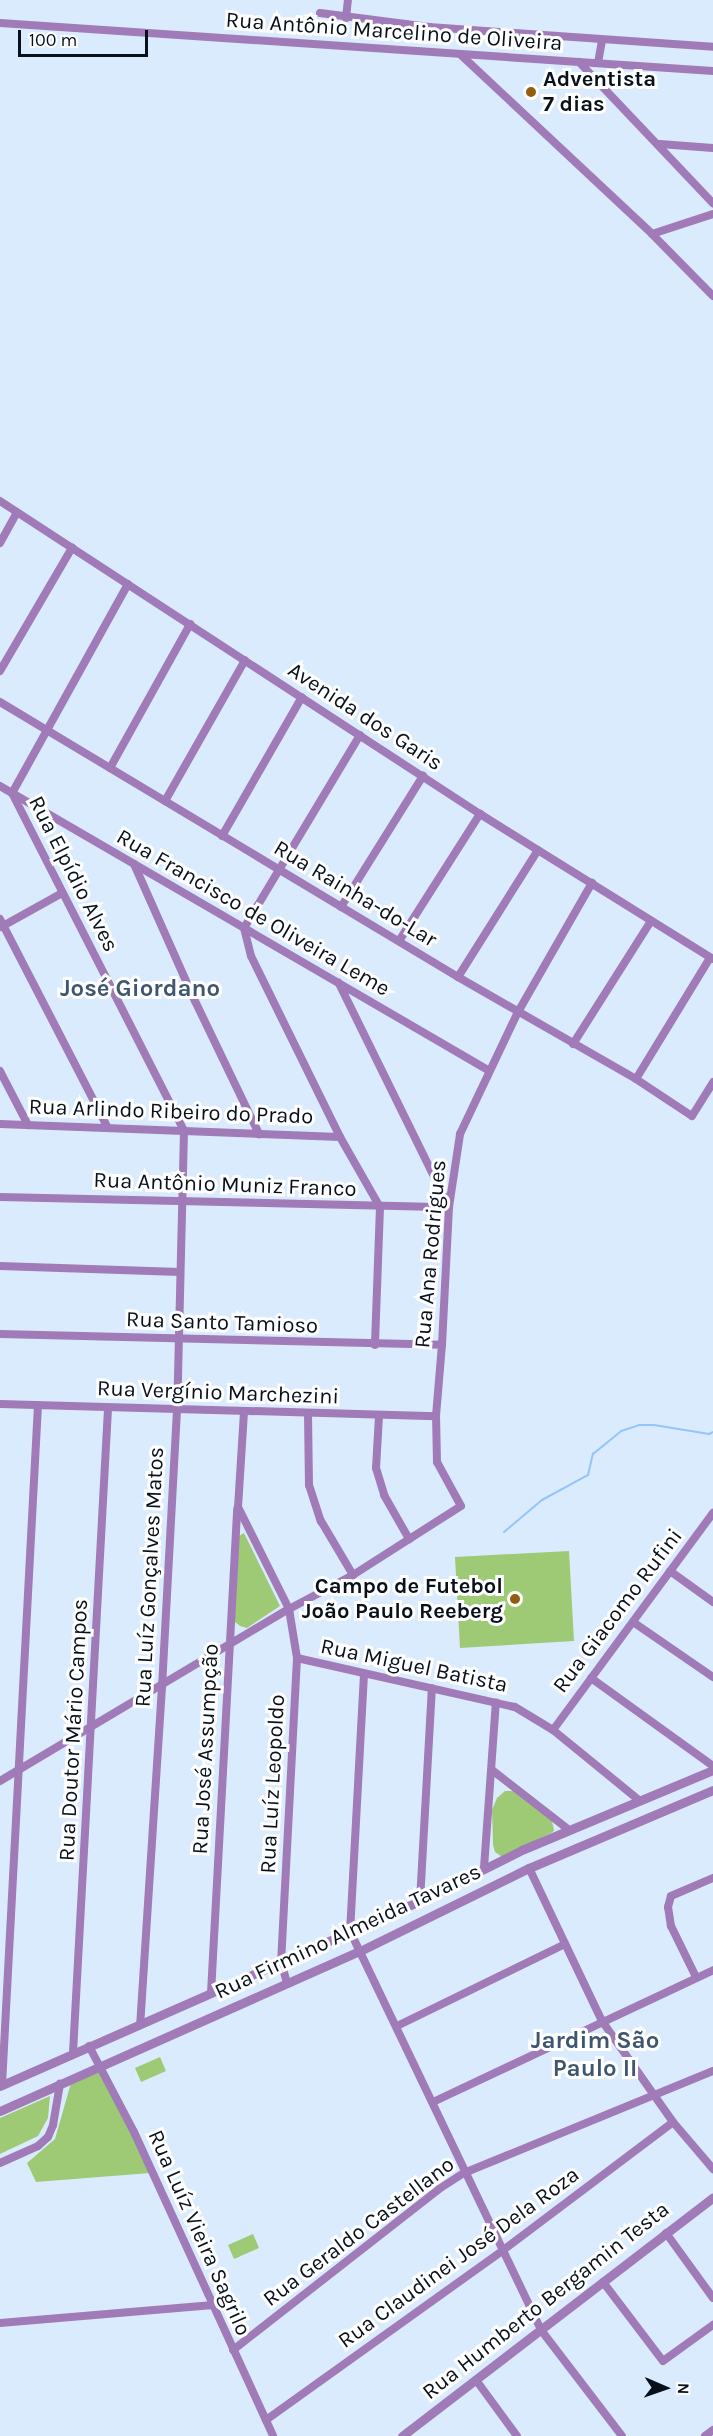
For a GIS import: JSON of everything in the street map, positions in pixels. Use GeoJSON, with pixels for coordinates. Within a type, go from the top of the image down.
{"type":"FeatureCollection","features":[{"type":"Feature","properties":{"kind":"street"},"geometry":{"type":"LineString","coordinates":[[346,18],[348,0]]}},
{"type":"Feature","properties":{"kind":"street"},"geometry":{"type":"LineString","coordinates":[[320,13],[429,27],[480,29],[602,41],[713,47]]}},
{"type":"Feature","properties":{"kind":"street","name":"Rua Antônio Marcelino de Oliveira"},"geometry":{"type":"LineString","coordinates":[[0,22],[713,71]]}},
{"type":"Feature","properties":{"kind":"street"},"geometry":{"type":"LineString","coordinates":[[598,63],[602,41]]}},
{"type":"Feature","properties":{"kind":"street"},"geometry":{"type":"LineString","coordinates":[[461,55],[652,234],[713,296]]}},
{"type":"Feature","properties":{"kind":"street"},"geometry":{"type":"LineString","coordinates":[[579,62],[660,144],[713,203]]}},
{"type":"Feature","properties":{"kind":"street"},"geometry":{"type":"LineString","coordinates":[[660,144],[713,148]]}},
{"type":"Feature","properties":{"kind":"street"},"geometry":{"type":"LineString","coordinates":[[652,234],[713,214]]}},
{"type":"Feature","properties":{"kind":"street","name":"Avenida dos Garis"},"geometry":{"type":"LineString","coordinates":[[0,501],[480,814],[712,958]]}},
{"type":"Feature","properties":{"kind":"street"},"geometry":{"type":"LineString","coordinates":[[0,543],[17,512]]}},
{"type":"Feature","properties":{"kind":"street"},"geometry":{"type":"LineString","coordinates":[[0,671],[72,548]]}},
{"type":"Feature","properties":{"kind":"street"},"geometry":{"type":"LineString","coordinates":[[12,793],[128,584]]}},
{"type":"Feature","properties":{"kind":"street"},"geometry":{"type":"LineString","coordinates":[[110,768],[190,624]]}},
{"type":"Feature","properties":{"kind":"street"},"geometry":{"type":"LineString","coordinates":[[165,801],[245,660]]}},
{"type":"Feature","properties":{"kind":"street"},"geometry":{"type":"LineString","coordinates":[[222,836],[302,697]]}},
{"type":"Feature","properties":{"kind":"street","name":"Rua Rainha-do-Lar"},"geometry":{"type":"LineString","coordinates":[[0,702],[458,977],[636,1079],[692,1116],[713,1082]]}},
{"type":"Feature","properties":{"kind":"street"},"geometry":{"type":"LineString","coordinates":[[360,735],[281,871],[244,928],[250,957],[340,1137],[380,1207],[375,1345]]}},
{"type":"Feature","properties":{"kind":"street"},"geometry":{"type":"LineString","coordinates":[[341,907],[423,776]]}},
{"type":"Feature","properties":{"kind":"street","name":"Rua Francisco de Oliveira Leme"},"geometry":{"type":"LineString","coordinates":[[0,786],[488,1070]]}},
{"type":"Feature","properties":{"kind":"street","name":"Rua Elpídio Alves"},"geometry":{"type":"LineString","coordinates":[[12,793],[184,1131]]}},
{"type":"Feature","properties":{"kind":"street"},"geometry":{"type":"LineString","coordinates":[[399,941],[480,814]]}},
{"type":"Feature","properties":{"kind":"street"},"geometry":{"type":"LineString","coordinates":[[458,977],[538,850]]}},
{"type":"Feature","properties":{"kind":"street"},"geometry":{"type":"LineString","coordinates":[[134,864],[195,1002],[259,1134]]}},
{"type":"Feature","properties":{"kind":"street","name":"Rua Ana Rodrigues"},"geometry":{"type":"LineString","coordinates":[[409,1539],[461,1506],[437,1462],[436,1416],[449,1207],[460,1134],[488,1070],[518,1012],[592,883]]}},
{"type":"Feature","properties":{"kind":"street"},"geometry":{"type":"LineString","coordinates":[[62,893],[1,924],[108,1128]]}},
{"type":"Feature","properties":{"kind":"street"},"geometry":{"type":"LineString","coordinates":[[573,1044],[651,921]]}},
{"type":"Feature","properties":{"kind":"street"},"geometry":{"type":"LineString","coordinates":[[636,1079],[712,958]]}},
{"type":"Feature","properties":{"kind":"street"},"geometry":{"type":"LineString","coordinates":[[339,983],[449,1207]]}},
{"type":"Feature","properties":{"kind":"street"},"geometry":{"type":"LineString","coordinates":[[0,1071],[28,1125]]}},
{"type":"Feature","properties":{"kind":"street","name":"Rua Arlindo Ribeiro do Prado"},"geometry":{"type":"LineString","coordinates":[[0,1124],[340,1137]]}},
{"type":"Feature","properties":{"kind":"street","name":"Rua Luíz Gonçalves Matos"},"geometry":{"type":"LineString","coordinates":[[140,2024],[177,1410],[176,1340],[184,1131]]}},
{"type":"Feature","properties":{"kind":"street","name":"Rua Antônio Muniz Franco"},"geometry":{"type":"LineString","coordinates":[[0,1197],[449,1207]]}},
{"type":"Feature","properties":{"kind":"street"},"geometry":{"type":"LineString","coordinates":[[0,1266],[180,1272]]}},
{"type":"Feature","properties":{"kind":"street","name":"Rua Santo Tamioso"},"geometry":{"type":"LineString","coordinates":[[0,1335],[442,1345]]}},
{"type":"Feature","properties":{"kind":"street","name":"Rua Vergínio Marchezini"},"geometry":{"type":"LineString","coordinates":[[0,1404],[436,1416]]}},
{"type":"Feature","properties":{"kind":"street"},"geometry":{"type":"LineString","coordinates":[[1,2086],[21,1769],[38,1405]]}},
{"type":"Feature","properties":{"kind":"street","name":"Rua Doutor Mário Campos"},"geometry":{"type":"LineString","coordinates":[[73,2053],[93,1727],[108,1408]]}},
{"type":"Feature","properties":{"kind":"street","name":"Rua José Assumpção"},"geometry":{"type":"LineString","coordinates":[[211,1992],[244,1412]]}},
{"type":"Feature","properties":{"kind":"street"},"geometry":{"type":"LineString","coordinates":[[308,1414],[309,1485],[321,1521],[353,1575]]}},
{"type":"Feature","properties":{"kind":"street"},"geometry":{"type":"LineString","coordinates":[[0,1781],[229,1648],[290,1609],[353,1575],[409,1539],[384,1495],[376,1468],[378,1416]]}},
{"type":"Feature","properties":{"kind":"street","name":"Rua Luíz Leopoldo"},"geometry":{"type":"LineString","coordinates":[[238,1507],[290,1609],[297,1658],[281,1962],[286,1983]]}},
{"type":"Feature","properties":{"kind":"street","name":"Rua Giacomo Rufini"},"geometry":{"type":"LineString","coordinates":[[553,1730],[713,1514]]}},
{"type":"Feature","properties":{"kind":"street"},"geometry":{"type":"LineString","coordinates":[[670,1571],[713,1602]]}},
{"type":"Feature","properties":{"kind":"street"},"geometry":{"type":"LineString","coordinates":[[633,1622],[713,1677]]}},
{"type":"Feature","properties":{"kind":"street","name":"Rua Miguel Batista"},"geometry":{"type":"LineString","coordinates":[[297,1658],[515,1707],[553,1730],[640,1801]]}},
{"type":"Feature","properties":{"kind":"street"},"geometry":{"type":"LineString","coordinates":[[364,1674],[350,1931],[362,1950],[502,2252],[541,2330],[622,2436]]}},
{"type":"Feature","properties":{"kind":"street"},"geometry":{"type":"LineString","coordinates":[[591,1678],[713,1768]]}},
{"type":"Feature","properties":{"kind":"street"},"geometry":{"type":"LineString","coordinates":[[420,1901],[432,1688]]}},
{"type":"Feature","properties":{"kind":"street"},"geometry":{"type":"LineString","coordinates":[[484,1868],[496,1702]]}},
{"type":"Feature","properties":{"kind":"street","name":"Rua Firmino Almeida Tavares"},"geometry":{"type":"LineString","coordinates":[[1,2086],[420,1901],[484,1868],[569,1830],[713,1768]]}},
{"type":"Feature","properties":{"kind":"street"},"geometry":{"type":"LineString","coordinates":[[492,1770],[569,1830]]}},
{"type":"Feature","properties":{"kind":"street","name":"Rua Firmino Almeida Tavares"},"geometry":{"type":"LineString","coordinates":[[0,2111],[362,1950],[529,1868],[713,1791]]}},
{"type":"Feature","properties":{"kind":"street"},"geometry":{"type":"LineString","coordinates":[[529,1868],[602,2021],[654,2097],[713,2169]]}},
{"type":"Feature","properties":{"kind":"street"},"geometry":{"type":"LineString","coordinates":[[696,1977],[671,1926],[668,1907],[671,1896],[713,1878]]}},
{"type":"Feature","properties":{"kind":"street"},"geometry":{"type":"LineString","coordinates":[[397,2026],[565,1944]]}},
{"type":"Feature","properties":{"kind":"street"},"geometry":{"type":"LineString","coordinates":[[434,2102],[713,1970]]}},
{"type":"Feature","properties":{"kind":"street","name":"Rua Luíz Vieira Sagrilo"},"geometry":{"type":"LineString","coordinates":[[89,2046],[134,2132],[273,2436]]}},
{"type":"Feature","properties":{"kind":"street","name":"Rua Geraldo Castellano"},"geometry":{"type":"LineString","coordinates":[[233,2350],[439,2189],[465,2173],[713,2071]]}},
{"type":"Feature","properties":{"kind":"street"},"geometry":{"type":"LineString","coordinates":[[0,2163],[38,2146],[48,2137],[53,2125],[60,2084]]}},
{"type":"Feature","properties":{"kind":"street","name":"Rua Claudinei José Dela Roza"},"geometry":{"type":"LineString","coordinates":[[266,2420],[502,2252],[673,2122]]}},
{"type":"Feature","properties":{"kind":"street","name":"Rua Humberto Bergamin Testa"},"geometry":{"type":"LineString","coordinates":[[402,2436],[713,2197]]}},
{"type":"Feature","properties":{"kind":"street"},"geometry":{"type":"LineString","coordinates":[[666,2233],[713,2298]]}},
{"type":"Feature","properties":{"kind":"street"},"geometry":{"type":"LineString","coordinates":[[603,2282],[663,2361],[713,2325]]}},
{"type":"Feature","properties":{"kind":"street"},"geometry":{"type":"LineString","coordinates":[[0,2323],[213,2305]]}},
{"type":"Feature","properties":{"kind":"street"},"geometry":{"type":"LineString","coordinates":[[476,2380],[517,2436]]}},
{"type":"Feature","properties":{"kind":"street"},"geometry":{"type":"LineString","coordinates":[[705,2436],[713,2430]]}},
{"type":"Feature","properties":{"kind":"green space"},"geometry":{"type":"Polygon","coordinates":[[[244,1533],[280,1606],[247,1628],[234,1621],[239,1536],[244,1533]]]}},
{"type":"Feature","properties":{"kind":"green space","name":"Campo de Futebol João Paulo Reeberg"},"geometry":{"type":"Polygon","coordinates":[[[569,1551],[574,1641],[460,1648],[455,1557],[569,1551]]]}},
{"type":"Feature","properties":{"kind":"green space"},"geometry":{"type":"Polygon","coordinates":[[[505,1791],[513,1791],[552,1821],[554,1830],[502,1857],[495,1852],[493,1845],[492,1810],[497,1798],[505,1791]]]}},
{"type":"Feature","properties":{"kind":"green space"},"geometry":{"type":"Polygon","coordinates":[[[160,2057],[166,2071],[141,2082],[135,2068],[160,2057]]]}},
{"type":"Feature","properties":{"kind":"green space"},"geometry":{"type":"Polygon","coordinates":[[[100,2072],[107,2077],[150,2173],[36,2182],[27,2163],[55,2139],[71,2083],[100,2072]]]}},
{"type":"Feature","properties":{"kind":"green space"},"geometry":{"type":"Polygon","coordinates":[[[50,2096],[48,2118],[38,2136],[0,2154],[0,2118],[50,2096]]]}},
{"type":"Feature","properties":{"kind":"green space"},"geometry":{"type":"Polygon","coordinates":[[[253,2234],[259,2248],[234,2259],[228,2245],[253,2234]]]}},
{"type":"Feature","properties":{"kind":"waterway"},"geometry":{"type":"LineString","coordinates":[[504,1532],[542,1500],[588,1475],[593,1454],[621,1431],[639,1425],[654,1425],[709,1434],[713,1432]]}},
{"type":"Feature","properties":{"kind":"place","name":"Adventista 7 dias"},"geometry":{"type":"Point","coordinates":[531,92]}},
{"type":"Feature","properties":{"kind":"place","name":"Campo de Futebol João Paulo Reeberg"},"geometry":{"type":"Point","coordinates":[515,1599]}},
{"type":"Feature","properties":{"kind":"district","name":"José Giordano"},"geometry":{"type":"Point","coordinates":[140,989]}},
{"type":"Feature","properties":{"kind":"district","name":"Jardim São Paulo II"},"geometry":{"type":"Point","coordinates":[595,2055]}}]}
